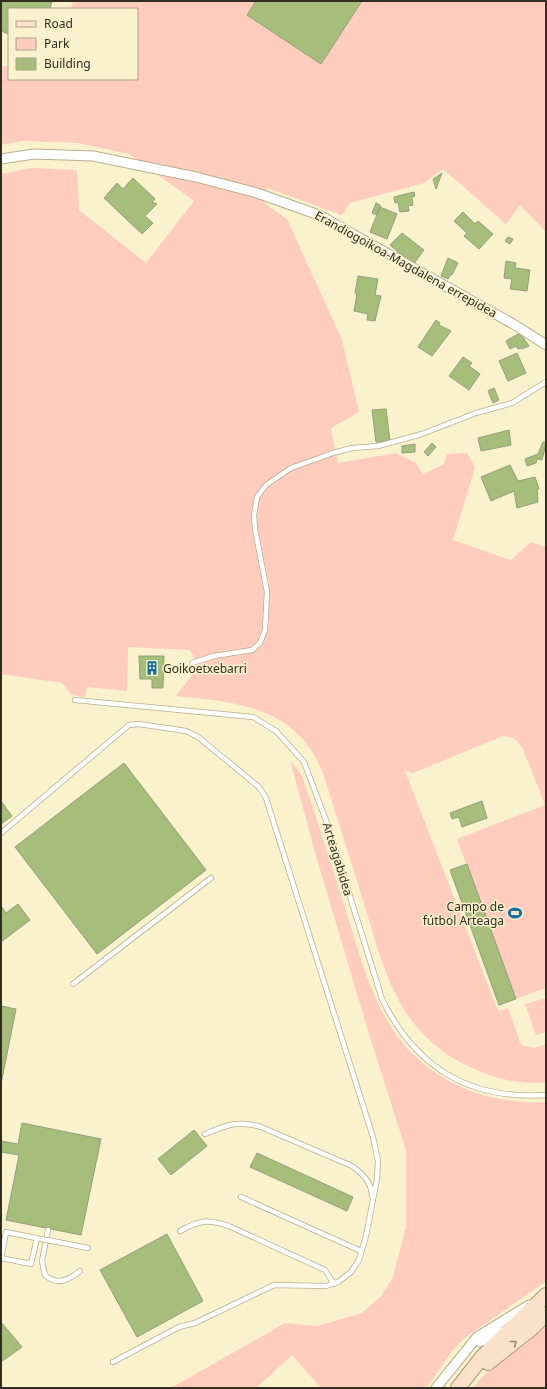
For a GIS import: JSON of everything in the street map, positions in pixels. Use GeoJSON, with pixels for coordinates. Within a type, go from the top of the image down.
{"type":"FeatureCollection","features":[{"type":"Feature","properties":{"kind":"main road"},"geometry":{"type":"LineString","coordinates":[[458,1388],[482,1357],[546,1294]]}},
{"type":"Feature","properties":{"kind":"main road"},"geometry":{"type":"LineString","coordinates":[[464,1388],[482,1367],[531,1329],[546,1313]]}},
{"type":"Feature","properties":{"kind":"street","name":"Erandiogoikoa-Magdalena errepidea"},"geometry":{"type":"LineString","coordinates":[[1,158],[34,154],[93,156],[196,177],[257,193],[320,215],[515,325],[546,345]]}},
{"type":"Feature","properties":{"kind":"street"},"geometry":{"type":"LineString","coordinates":[[436,1388],[477,1337],[546,1294]]}},
{"type":"Feature","properties":{"kind":"street"},"geometry":{"type":"LineString","coordinates":[[470,1347],[546,1313]]}},
{"type":"Feature","properties":{"kind":"lane"},"geometry":{"type":"LineString","coordinates":[[192,663],[214,656],[252,650],[260,643],[265,630],[267,592],[255,530],[254,515],[257,497],[266,485],[291,468],[333,453],[352,448],[378,446],[422,434],[476,413],[512,403],[546,382]]}},
{"type":"Feature","properties":{"kind":"lane","name":"Arteagabidea"},"geometry":{"type":"LineString","coordinates":[[75,700],[253,716],[276,731],[304,762],[327,822],[382,999],[390,1016],[407,1039],[443,1072],[474,1087],[497,1094],[520,1097],[546,1095]]}},
{"type":"Feature","properties":{"kind":"lane"},"geometry":{"type":"LineString","coordinates":[[1,833],[129,725],[140,724],[186,731],[198,737],[259,787],[266,798],[373,1137],[378,1161],[377,1179],[359,1260],[351,1272],[334,1284],[326,1286],[313,1287],[298,1285],[274,1285],[195,1323],[179,1327],[113,1362]]}},
{"type":"Feature","properties":{"kind":"lane"},"geometry":{"type":"LineString","coordinates":[[73,984],[211,878]]}},
{"type":"Feature","properties":{"kind":"lane"},"geometry":{"type":"LineString","coordinates":[[205,1134],[236,1123],[247,1123],[261,1127],[360,1172],[368,1181],[372,1190],[372,1206]]}},
{"type":"Feature","properties":{"kind":"lane"},"geometry":{"type":"LineString","coordinates":[[241,1197],[361,1251]]}},
{"type":"Feature","properties":{"kind":"lane"},"geometry":{"type":"LineString","coordinates":[[180,1231],[202,1220],[229,1226],[325,1270],[334,1284]]}},
{"type":"Feature","properties":{"kind":"lane"},"geometry":{"type":"LineString","coordinates":[[48,1230],[42,1260],[45,1275],[56,1281],[67,1280],[80,1271]]}},
{"type":"Feature","properties":{"kind":"lane"},"geometry":{"type":"LineString","coordinates":[[39,1238],[31,1264],[1,1258],[6,1232],[39,1238],[88,1248]]}},
{"type":"Feature","properties":{"kind":"green space"},"geometry":{"type":"Polygon","coordinates":[[[73,1],[546,1],[546,232],[520,205],[506,224],[443,169],[424,183],[350,203],[342,215],[267,188],[264,203],[287,219],[342,340],[359,412],[331,428],[338,463],[396,453],[416,463],[423,474],[444,464],[447,454],[467,453],[475,468],[453,540],[511,560],[531,542],[546,547],[546,988],[516,999],[457,839],[545,805],[522,747],[514,738],[503,736],[413,773],[405,771],[498,1011],[508,1008],[521,1045],[534,1048],[546,1044],[546,1082],[516,1082],[497,1078],[470,1067],[445,1053],[425,1036],[409,1017],[396,996],[386,973],[323,773],[312,751],[297,733],[282,722],[249,707],[213,700],[176,696],[199,666],[190,650],[128,647],[127,691],[87,687],[85,697],[71,695],[62,683],[1,674],[1,174],[32,168],[77,170],[79,210],[146,263],[194,201],[129,154],[78,143],[22,141],[1,145],[1,66],[8,66],[8,80],[138,80],[138,8],[71,8],[73,1]]]}},
{"type":"Feature","properties":{"kind":"green space"},"geometry":{"type":"Polygon","coordinates":[[[290,760],[302,776],[359,954],[376,999],[391,1027],[405,1045],[421,1061],[438,1075],[458,1086],[479,1094],[501,1099],[523,1102],[546,1102],[546,1280],[466,1337],[453,1350],[426,1388],[321,1388],[292,1355],[256,1388],[171,1388],[285,1323],[317,1326],[362,1313],[381,1296],[393,1277],[406,1227],[406,1150],[369,1034],[316,856],[290,760]]]}},
{"type":"Feature","properties":{"kind":"green space"},"geometry":{"type":"Polygon","coordinates":[[[546,998],[546,1032],[536,1035],[525,1004],[546,998]]]}},
{"type":"Feature","properties":{"kind":"green space"},"geometry":{"type":"Polygon","coordinates":[[[546,1326],[546,1388],[472,1388],[489,1370],[525,1345],[546,1326]]]}},
{"type":"Feature","properties":{"kind":"building"},"geometry":{"type":"Polygon","coordinates":[[[1,1],[52,1],[50,8],[8,8],[8,34],[1,31],[1,1]]]}},
{"type":"Feature","properties":{"kind":"building"},"geometry":{"type":"Polygon","coordinates":[[[256,1],[362,1],[321,64],[247,15],[256,1]]]}},
{"type":"Feature","properties":{"kind":"building"},"geometry":{"type":"Polygon","coordinates":[[[442,173],[436,189],[433,179],[442,173]]]}},
{"type":"Feature","properties":{"kind":"building"},"geometry":{"type":"Polygon","coordinates":[[[133,178],[155,199],[152,202],[157,204],[145,216],[153,223],[142,234],[104,198],[117,183],[123,189],[133,178]]]}},
{"type":"Feature","properties":{"kind":"building"},"geometry":{"type":"Polygon","coordinates":[[[414,192],[415,196],[412,197],[413,205],[408,206],[409,211],[400,212],[398,202],[395,203],[394,197],[414,192]]]}},
{"type":"Feature","properties":{"kind":"building"},"geometry":{"type":"Polygon","coordinates":[[[376,203],[380,205],[377,215],[372,213],[376,203]]]}},
{"type":"Feature","properties":{"kind":"building"},"geometry":{"type":"Polygon","coordinates":[[[380,207],[397,214],[387,239],[370,232],[380,207]]]}},
{"type":"Feature","properties":{"kind":"building"},"geometry":{"type":"Polygon","coordinates":[[[463,212],[475,224],[478,221],[493,234],[479,249],[464,236],[467,233],[454,221],[463,212]]]}},
{"type":"Feature","properties":{"kind":"building"},"geometry":{"type":"Polygon","coordinates":[[[402,233],[424,250],[413,265],[390,245],[402,233]]]}},
{"type":"Feature","properties":{"kind":"building"},"geometry":{"type":"Polygon","coordinates":[[[508,237],[513,239],[510,244],[505,241],[508,237]]]}},
{"type":"Feature","properties":{"kind":"building"},"geometry":{"type":"Polygon","coordinates":[[[448,258],[458,263],[452,275],[451,274],[448,279],[441,276],[448,258]]]}},
{"type":"Feature","properties":{"kind":"building"},"geometry":{"type":"Polygon","coordinates":[[[506,261],[516,263],[515,268],[530,270],[527,291],[510,289],[512,279],[504,278],[506,261]]]}},
{"type":"Feature","properties":{"kind":"building"},"geometry":{"type":"Polygon","coordinates":[[[358,276],[378,279],[375,295],[381,296],[375,321],[367,320],[368,314],[354,311],[358,276]]]}},
{"type":"Feature","properties":{"kind":"building"},"geometry":{"type":"Polygon","coordinates":[[[436,320],[440,323],[439,325],[451,331],[432,356],[418,347],[436,320]]]}},
{"type":"Feature","properties":{"kind":"building"},"geometry":{"type":"Polygon","coordinates":[[[520,333],[529,346],[518,349],[516,346],[510,349],[506,341],[520,333]]]}},
{"type":"Feature","properties":{"kind":"building"},"geometry":{"type":"Polygon","coordinates":[[[517,353],[526,373],[508,381],[499,361],[517,353]]]}},
{"type":"Feature","properties":{"kind":"building"},"geometry":{"type":"Polygon","coordinates":[[[463,357],[472,363],[469,366],[480,374],[469,390],[449,376],[463,357]]]}},
{"type":"Feature","properties":{"kind":"building"},"geometry":{"type":"Polygon","coordinates":[[[494,388],[499,400],[493,403],[488,391],[494,388]]]}},
{"type":"Feature","properties":{"kind":"building"},"geometry":{"type":"Polygon","coordinates":[[[386,409],[390,441],[376,442],[372,410],[386,409]]]}},
{"type":"Feature","properties":{"kind":"building"},"geometry":{"type":"Polygon","coordinates":[[[509,430],[511,445],[481,451],[478,438],[509,430]]]}},
{"type":"Feature","properties":{"kind":"building"},"geometry":{"type":"Polygon","coordinates":[[[543,442],[546,442],[546,444],[542,460],[537,459],[536,463],[527,466],[525,459],[538,454],[543,442]]]}},
{"type":"Feature","properties":{"kind":"building"},"geometry":{"type":"Polygon","coordinates":[[[432,443],[436,447],[428,456],[424,452],[432,443]]]}},
{"type":"Feature","properties":{"kind":"building"},"geometry":{"type":"Polygon","coordinates":[[[415,444],[415,452],[402,453],[402,446],[415,444]]]}},
{"type":"Feature","properties":{"kind":"building"},"geometry":{"type":"Polygon","coordinates":[[[510,465],[518,481],[535,477],[539,489],[537,489],[538,502],[517,508],[514,491],[491,501],[481,477],[510,465]]]}},
{"type":"Feature","properties":{"kind":"building","name":"Goikoetxebarri"},"geometry":{"type":"Polygon","coordinates":[[[139,656],[164,656],[163,688],[152,688],[152,679],[140,679],[139,656]]]}},
{"type":"Feature","properties":{"kind":"building"},"geometry":{"type":"Polygon","coordinates":[[[124,763],[206,870],[97,954],[15,847],[124,763]]]}},
{"type":"Feature","properties":{"kind":"building"},"geometry":{"type":"Polygon","coordinates":[[[1,801],[12,816],[1,824],[1,801]]]}},
{"type":"Feature","properties":{"kind":"building"},"geometry":{"type":"Polygon","coordinates":[[[482,801],[487,818],[462,827],[459,817],[452,819],[450,813],[482,801]]]}},
{"type":"Feature","properties":{"kind":"building"},"geometry":{"type":"Polygon","coordinates":[[[467,864],[516,999],[499,1005],[450,870],[467,864]]]}},
{"type":"Feature","properties":{"kind":"building"},"geometry":{"type":"Polygon","coordinates":[[[18,904],[30,920],[1,942],[1,906],[6,913],[18,904]]]}},
{"type":"Feature","properties":{"kind":"building"},"geometry":{"type":"Polygon","coordinates":[[[1,1006],[16,1009],[1,1084],[1,1006]]]}},
{"type":"Feature","properties":{"kind":"building"},"geometry":{"type":"Polygon","coordinates":[[[22,1123],[101,1139],[81,1235],[6,1220],[19,1155],[1,1152],[1,1141],[18,1144],[22,1123]]]}},
{"type":"Feature","properties":{"kind":"building"},"geometry":{"type":"Polygon","coordinates":[[[194,1130],[207,1146],[171,1175],[158,1159],[194,1130]]]}},
{"type":"Feature","properties":{"kind":"building"},"geometry":{"type":"Polygon","coordinates":[[[257,1153],[353,1197],[347,1211],[250,1167],[257,1153]]]}},
{"type":"Feature","properties":{"kind":"building"},"geometry":{"type":"Polygon","coordinates":[[[167,1234],[203,1301],[137,1337],[100,1270],[167,1234]]]}},
{"type":"Feature","properties":{"kind":"building"},"geometry":{"type":"Polygon","coordinates":[[[1,1322],[22,1347],[1,1362],[1,1322]]]}},
{"type":"Feature","properties":{"kind":"place","name":"Goikoetxebarri"},"geometry":{"type":"Point","coordinates":[152,668]}},
{"type":"Feature","properties":{"kind":"place","name":"Campo de fútbol Arteaga"},"geometry":{"type":"Point","coordinates":[515,913]}}]}
